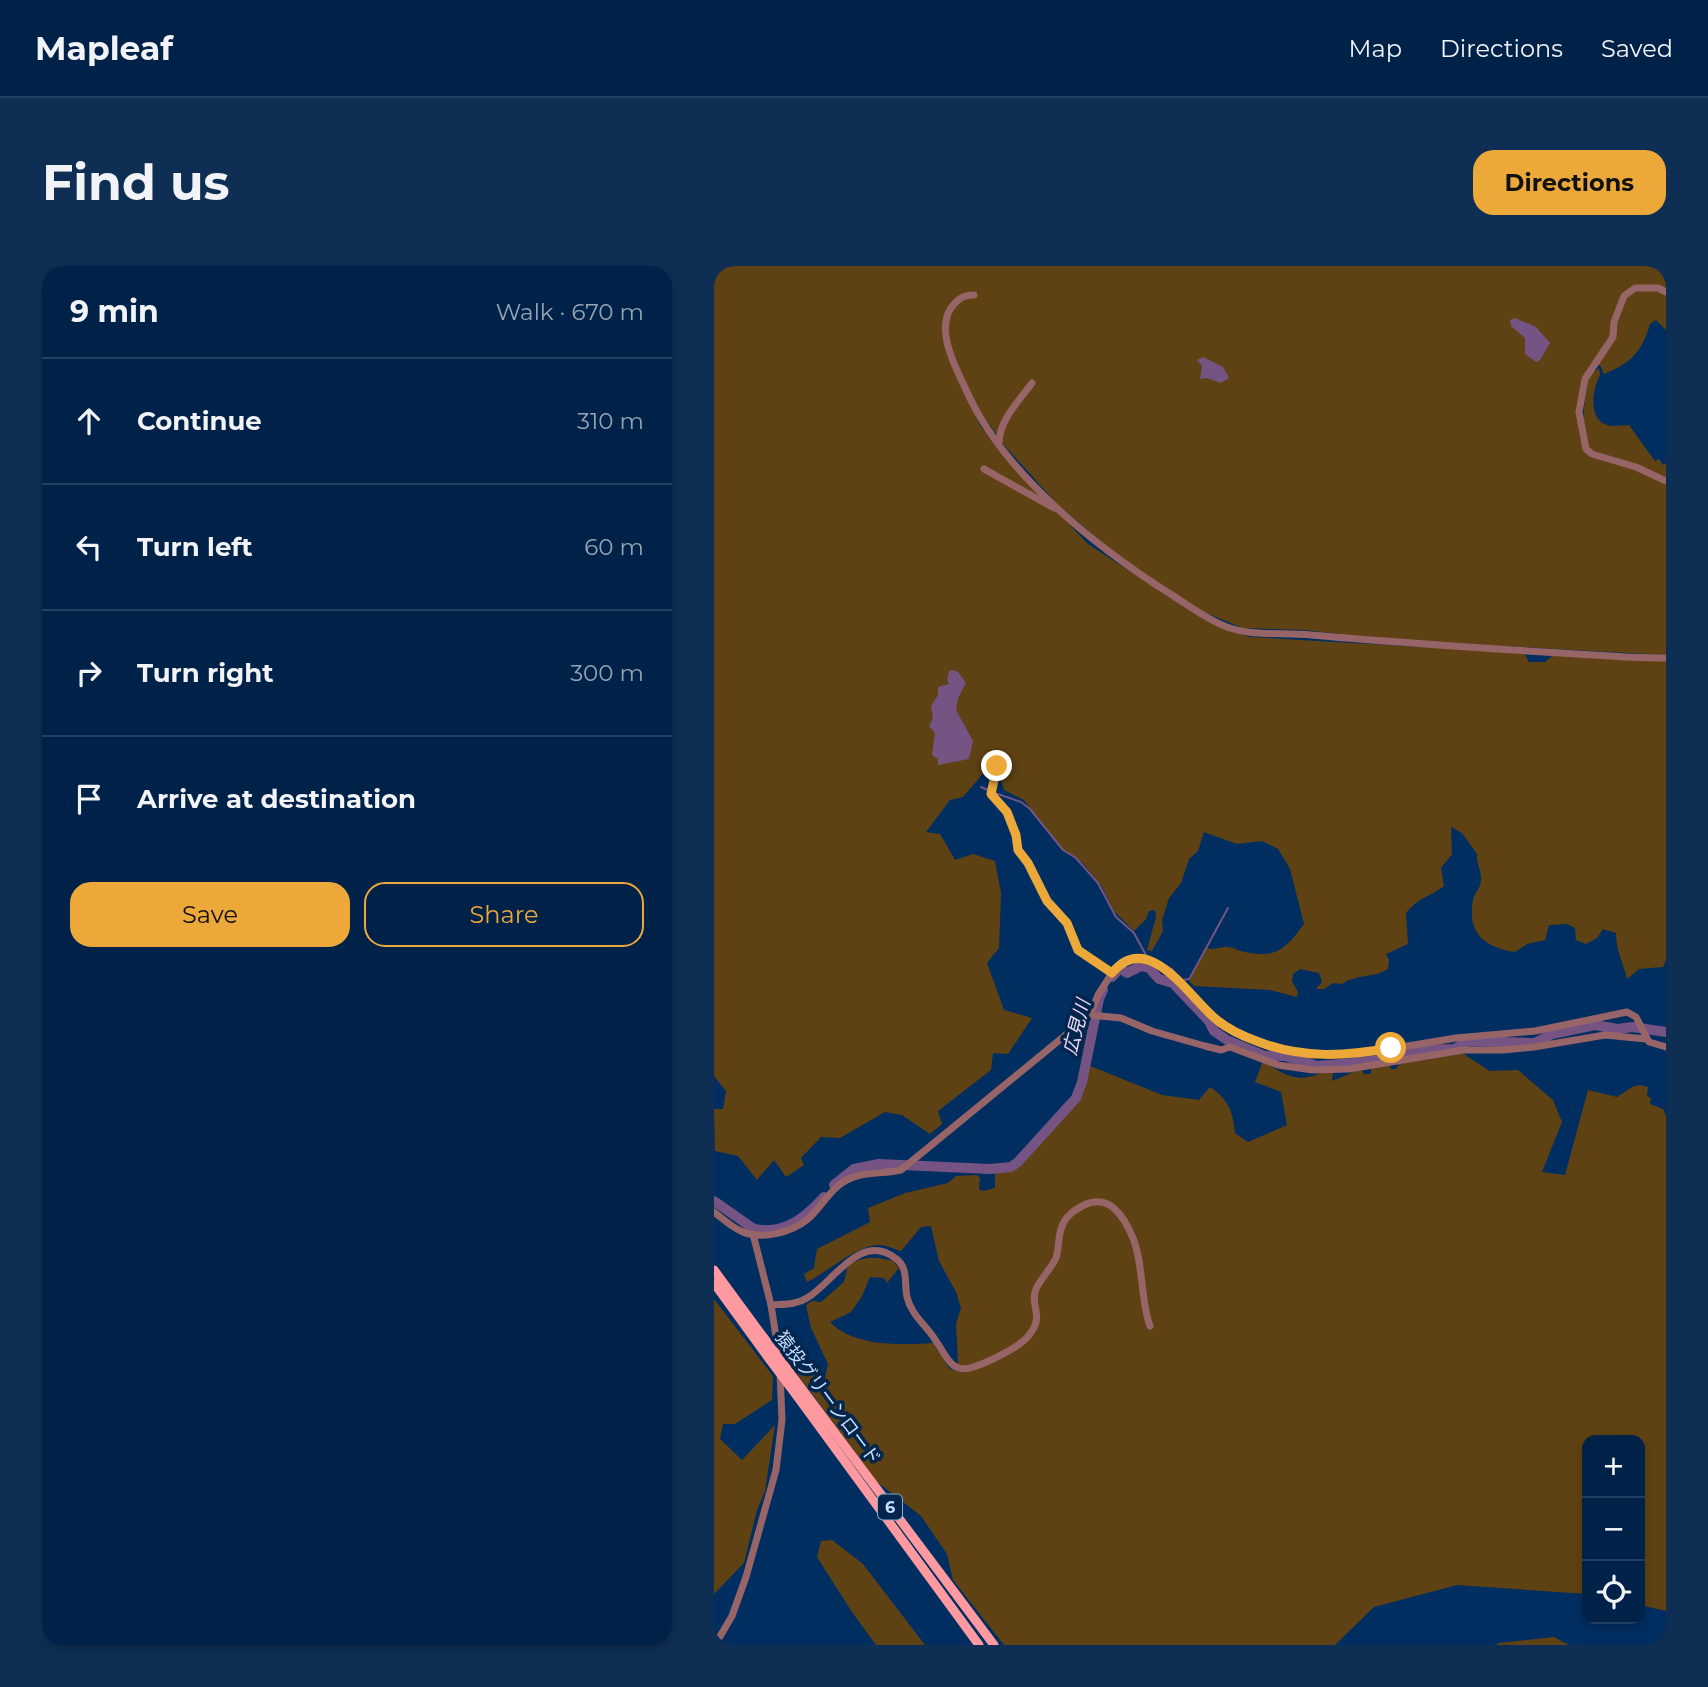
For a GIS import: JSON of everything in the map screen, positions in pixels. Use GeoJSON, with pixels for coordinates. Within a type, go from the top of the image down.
{"type":"FeatureCollection","features":[{"type":"Feature","properties":{"kind":"main road","name":"猿投グリーンロード"},"geometry":{"type":"LineString","coordinates":[[714,1270],[994,1645]]}},
{"type":"Feature","properties":{"kind":"main road","name":"猿投グリーンロード"},"geometry":{"type":"LineString","coordinates":[[714,1283],[979,1645]]}},
{"type":"Feature","properties":{"kind":"street"},"geometry":{"type":"LineString","coordinates":[[1666,292],[1658,288],[1635,288],[1624,296],[1614,322],[1613,337],[1585,379],[1579,412],[1586,449],[1592,454],[1636,467],[1666,481]]}},
{"type":"Feature","properties":{"kind":"street"},"geometry":{"type":"LineString","coordinates":[[974,295],[961,298],[950,308],[945,327],[948,344],[975,410],[999,443],[1061,511],[1119,560],[1226,627],[1244,632],[1666,658]]}},
{"type":"Feature","properties":{"kind":"street"},"geometry":{"type":"LineString","coordinates":[[999,443],[999,434],[1007,418],[1032,383]]}},
{"type":"Feature","properties":{"kind":"street"},"geometry":{"type":"LineString","coordinates":[[984,468],[1061,511]]}},
{"type":"Feature","properties":{"kind":"street"},"geometry":{"type":"LineString","coordinates":[[997,766],[992,791],[1007,812],[1016,835],[1018,850],[1028,863],[1047,901],[1067,923],[1078,950],[1112,973]]}},
{"type":"Feature","properties":{"kind":"street"},"geometry":{"type":"LineString","coordinates":[[714,1212],[739,1231],[753,1234],[782,1233],[792,1230],[807,1219],[838,1186],[853,1178],[872,1172],[901,1170],[1095,1015],[1098,995],[1118,965],[1129,958],[1155,963],[1170,971],[1220,1024],[1236,1034],[1289,1052],[1315,1056],[1346,1055],[1456,1038],[1550,1029],[1623,1012],[1633,1014],[1645,1037],[1652,1044],[1666,1047]]}},
{"type":"Feature","properties":{"kind":"street"},"geometry":{"type":"LineString","coordinates":[[1095,1015],[1121,1018],[1152,1031],[1221,1050],[1230,1046],[1236,1034]]}},
{"type":"Feature","properties":{"kind":"street"},"geometry":{"type":"LineString","coordinates":[[1230,1046],[1278,1065],[1297,1069],[1334,1070],[1435,1053],[1527,1048],[1588,1036],[1645,1037]]}},
{"type":"Feature","properties":{"kind":"street"},"geometry":{"type":"LineString","coordinates":[[771,1305],[795,1303],[808,1298],[845,1263],[858,1255],[885,1253],[899,1261],[905,1276],[911,1309],[950,1363],[957,1368],[970,1368],[1013,1348],[1029,1336],[1038,1317],[1035,1290],[1056,1258],[1062,1224],[1072,1212],[1099,1201],[1113,1206],[1133,1237],[1150,1326]]}},
{"type":"Feature","properties":{"kind":"street"},"geometry":{"type":"LineString","coordinates":[[715,1645],[732,1616],[746,1577],[776,1469],[782,1420],[778,1350],[771,1305],[753,1234]]}},
{"type":"Feature","properties":{"kind":"shaded area"},"geometry":{"type":"Polygon","coordinates":[[[714,266],[1666,266],[1666,330],[1656,320],[1650,324],[1639,349],[1628,361],[1604,374],[1600,365],[1587,369],[1578,417],[1583,447],[1666,483],[1666,655],[1395,640],[1304,630],[1243,628],[1191,607],[1122,559],[1058,505],[1004,445],[956,377],[980,425],[996,447],[1088,544],[1192,612],[1226,630],[1251,637],[1524,653],[1529,662],[1545,662],[1553,655],[1666,661],[1666,960],[1663,967],[1639,969],[1627,979],[1618,951],[1616,933],[1603,929],[1597,938],[1586,944],[1576,940],[1575,928],[1567,924],[1549,925],[1545,940],[1527,944],[1515,952],[1487,942],[1476,930],[1473,922],[1473,900],[1481,881],[1477,854],[1462,833],[1451,827],[1452,854],[1441,868],[1444,886],[1419,901],[1406,913],[1408,944],[1386,954],[1389,960],[1388,969],[1342,984],[1333,983],[1324,989],[1316,989],[1322,982],[1319,973],[1300,969],[1293,974],[1292,981],[1298,992],[1297,997],[1270,990],[1194,986],[1189,981],[1207,948],[1229,947],[1256,954],[1273,953],[1286,945],[1304,924],[1290,869],[1278,849],[1262,841],[1237,844],[1204,832],[1198,851],[1189,859],[1181,883],[1169,898],[1162,920],[1163,931],[1152,951],[1147,950],[1156,917],[1155,910],[1149,911],[1146,919],[1134,931],[1114,911],[1101,885],[1082,862],[1063,850],[1024,800],[1004,790],[999,775],[993,769],[987,769],[963,797],[950,800],[926,832],[940,834],[955,860],[973,854],[995,861],[1001,893],[999,948],[987,963],[1004,1010],[1032,1018],[1008,1054],[993,1053],[991,1070],[938,1111],[942,1124],[930,1134],[902,1115],[885,1112],[840,1138],[821,1137],[801,1158],[804,1165],[786,1177],[774,1160],[757,1180],[738,1156],[715,1151],[714,1109],[723,1109],[726,1091],[714,1076],[714,266]]]}},
{"type":"Feature","properties":{"kind":"shaded area"},"geometry":{"type":"Polygon","coordinates":[[[1515,318],[1536,327],[1550,343],[1540,360],[1536,362],[1525,354],[1525,338],[1511,326],[1510,320],[1515,318]]]}},
{"type":"Feature","properties":{"kind":"shaded area"},"geometry":{"type":"Polygon","coordinates":[[[1203,357],[1223,367],[1229,378],[1221,383],[1207,378],[1200,379],[1202,366],[1197,360],[1203,357]]]}},
{"type":"Feature","properties":{"kind":"shaded area"},"geometry":{"type":"Polygon","coordinates":[[[1599,368],[1600,375],[1593,402],[1596,416],[1607,425],[1629,425],[1655,461],[1659,459],[1663,465],[1666,463],[1666,479],[1632,463],[1594,453],[1586,444],[1583,425],[1585,402],[1590,375],[1599,368]]]}},
{"type":"Feature","properties":{"kind":"shaded area"},"geometry":{"type":"Polygon","coordinates":[[[954,670],[966,683],[958,698],[956,710],[973,741],[969,759],[938,765],[938,759],[932,755],[935,733],[929,726],[933,718],[931,706],[938,695],[938,687],[949,684],[949,671],[954,670]]]}},
{"type":"Feature","properties":{"kind":"shaded area"},"geometry":{"type":"Polygon","coordinates":[[[1436,1044],[1454,1045],[1490,1071],[1518,1070],[1553,1100],[1562,1122],[1542,1172],[1565,1175],[1588,1090],[1617,1097],[1635,1086],[1648,1087],[1650,1104],[1663,1109],[1666,1116],[1666,1611],[1645,1606],[1645,1435],[1582,1435],[1582,1594],[1457,1585],[1374,1607],[1335,1645],[1004,1645],[953,1580],[947,1554],[921,1516],[876,1481],[792,1367],[825,1377],[828,1364],[811,1328],[806,1305],[812,1301],[821,1302],[844,1282],[848,1265],[865,1258],[876,1258],[893,1261],[899,1268],[887,1283],[884,1278],[870,1277],[851,1312],[830,1322],[852,1336],[878,1343],[933,1343],[949,1368],[955,1371],[958,1363],[956,1324],[961,1308],[956,1292],[939,1261],[931,1226],[921,1227],[901,1251],[882,1245],[871,1246],[852,1254],[807,1282],[804,1274],[814,1268],[817,1249],[870,1222],[868,1208],[905,1193],[948,1183],[956,1176],[977,1175],[980,1178],[979,1189],[983,1191],[995,1188],[995,1171],[1011,1169],[1019,1163],[1077,1100],[1088,1065],[1162,1095],[1199,1100],[1210,1087],[1228,1106],[1235,1133],[1248,1142],[1287,1125],[1281,1092],[1255,1082],[1263,1061],[1289,1076],[1303,1078],[1319,1074],[1318,1071],[1333,1072],[1332,1081],[1361,1069],[1364,1074],[1371,1074],[1371,1066],[1389,1063],[1391,1069],[1396,1069],[1400,1063],[1430,1059],[1436,1044]]]}},
{"type":"Feature","properties":{"kind":"shaded area"},"geometry":{"type":"Polygon","coordinates":[[[714,1299],[773,1376],[772,1400],[735,1424],[723,1424],[720,1439],[742,1460],[775,1425],[765,1491],[757,1510],[744,1563],[714,1594],[714,1299]]]}},
{"type":"Feature","properties":{"kind":"shaded area"},"geometry":{"type":"Polygon","coordinates":[[[832,1540],[863,1564],[925,1645],[876,1645],[817,1557],[821,1541],[832,1540]]]}},
{"type":"Feature","properties":{"kind":"shaded area"},"geometry":{"type":"Polygon","coordinates":[[[1554,1637],[1569,1645],[1496,1645],[1499,1643],[1554,1637]]]}},
{"type":"Feature","properties":{"kind":"waterway"},"geometry":{"type":"LineString","coordinates":[[981,787],[990,791]]}},
{"type":"Feature","properties":{"kind":"waterway"},"geometry":{"type":"LineString","coordinates":[[995,793],[1021,802],[1030,809],[1063,850],[1076,858],[1098,883],[1116,917],[1134,933],[1148,959]]}},
{"type":"Feature","properties":{"kind":"waterway"},"geometry":{"type":"LineString","coordinates":[[1183,980],[1189,979],[1228,908]]}},
{"type":"Feature","properties":{"kind":"waterway","name":"広見川"},"geometry":{"type":"LineString","coordinates":[[1112,977],[1120,968],[1127,973],[1141,966],[1149,968],[1159,979],[1173,983],[1209,1021],[1214,1031],[1227,1040],[1265,1056],[1285,1056],[1317,1066],[1405,1056],[1421,1050],[1454,1049],[1468,1041],[1535,1043],[1552,1034],[1595,1025],[1666,1032]]}},
{"type":"Feature","properties":{"kind":"waterway","name":"広見川"},"geometry":{"type":"LineString","coordinates":[[834,1185],[854,1169],[879,1164],[990,1169],[1011,1167],[1018,1162],[1076,1098],[1103,990]]}},
{"type":"Feature","properties":{"kind":"waterway","name":"広見川"},"geometry":{"type":"LineString","coordinates":[[714,1201],[754,1229],[765,1230],[793,1223],[824,1197]]}},
{"type":"Feature","properties":{"kind":"route"},"geometry":{"type":"LineString","coordinates":[[997,766],[991,794],[1007,812],[1016,835],[1018,850],[1028,863],[1047,901],[1067,923],[1078,950],[1112,973],[1129,958],[1155,963],[1170,971],[1220,1024],[1260,1043],[1315,1056],[1359,1054],[1391,1048]]}}]}
